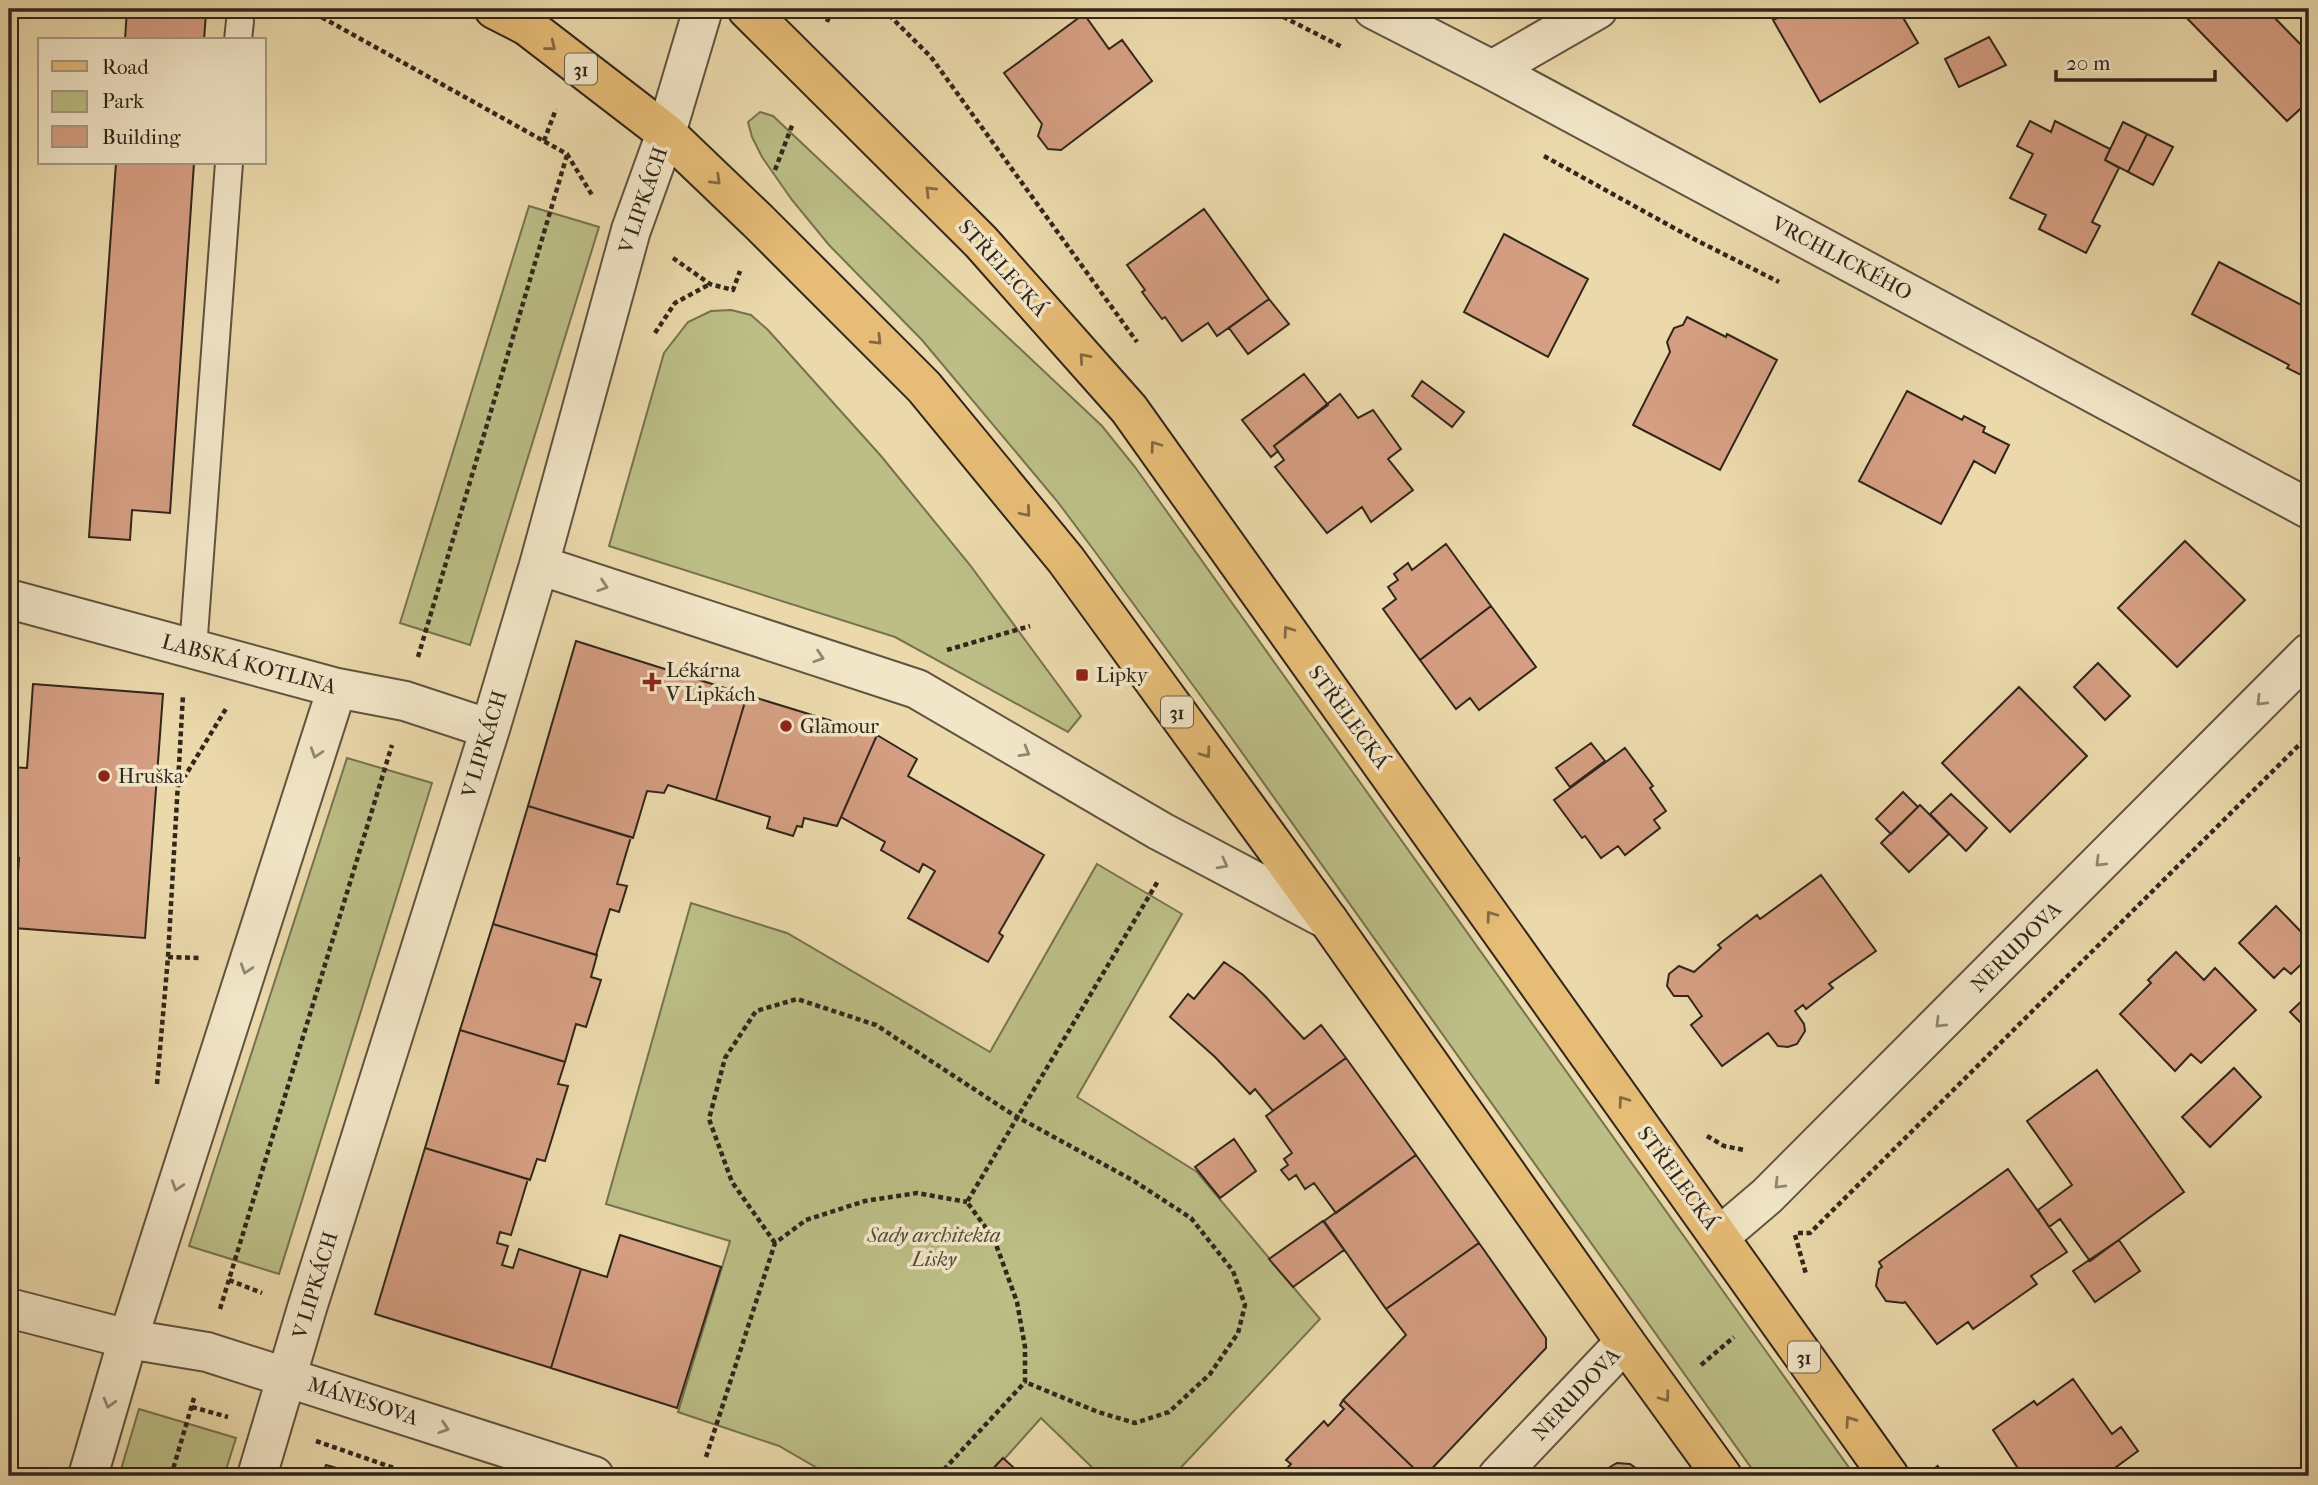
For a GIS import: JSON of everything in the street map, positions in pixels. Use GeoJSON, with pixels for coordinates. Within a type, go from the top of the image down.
{"type":"FeatureCollection","features":[{"type":"Feature","properties":{"kind":"main road","name":"31"},"geometry":{"type":"LineString","coordinates":[[494,9],[527,26],[666,133],[758,220],[923,387],[1066,560],[1328,920],[1722,1476]]}},
{"type":"Feature","properties":{"kind":"main road","name":"STŘELECKÁ"},"geometry":{"type":"LineString","coordinates":[[747,9],[981,242],[1129,409],[1889,1476]]}},
{"type":"Feature","properties":{"kind":"street","name":"V LIPKÁCH"},"geometry":{"type":"LineString","coordinates":[[257,1476],[490,729],[631,230],[666,133],[703,9]]}},
{"type":"Feature","properties":{"kind":"street","name":"VRCHLICKÉHO"},"geometry":{"type":"LineString","coordinates":[[1373,9],[1492,70],[2309,509]]}},
{"type":"Feature","properties":{"kind":"street"},"geometry":{"type":"LineString","coordinates":[[1492,70],[1598,9]]}},
{"type":"Feature","properties":{"kind":"street"},"geometry":{"type":"LineString","coordinates":[[538,565],[917,689],[1160,831],[1328,920]]}},
{"type":"Feature","properties":{"kind":"street","name":"LABSKÁ KOTLINA"},"geometry":{"type":"LineString","coordinates":[[9,599],[337,688],[405,701],[490,729]]}},
{"type":"Feature","properties":{"kind":"street","name":"NERUDOVA"},"geometry":{"type":"LineString","coordinates":[[1720,1236],[1767,1196],[2309,653]]}},
{"type":"Feature","properties":{"kind":"street"},"geometry":{"type":"LineString","coordinates":[[88,1476],[128,1339],[337,688]]}},
{"type":"Feature","properties":{"kind":"street"},"geometry":{"type":"LineString","coordinates":[[9,1308],[128,1339]]}},
{"type":"Feature","properties":{"kind":"street","name":"MÁNESOVA"},"geometry":{"type":"LineString","coordinates":[[128,1339],[207,1352],[594,1476]]}},
{"type":"Feature","properties":{"kind":"street","name":"NERUDOVA"},"geometry":{"type":"LineString","coordinates":[[1498,1476],[1625,1342]]}},
{"type":"Feature","properties":{"kind":"lane"},"geometry":{"type":"LineString","coordinates":[[193,649],[229,164]]}},
{"type":"Feature","properties":{"kind":"path"},"geometry":{"type":"LineString","coordinates":[[307,9],[567,154],[593,197]]}},
{"type":"Feature","properties":{"kind":"path"},"geometry":{"type":"LineString","coordinates":[[828,19],[832,9]]}},
{"type":"Feature","properties":{"kind":"path"},"geometry":{"type":"LineString","coordinates":[[544,141],[555,110]]}},
{"type":"Feature","properties":{"kind":"path"},"geometry":{"type":"LineString","coordinates":[[774,175],[789,131]]}},
{"type":"Feature","properties":{"kind":"path"},"geometry":{"type":"LineString","coordinates":[[416,664],[567,154]]}},
{"type":"Feature","properties":{"kind":"path"},"geometry":{"type":"LineString","coordinates":[[667,254],[710,284],[733,290],[742,264]]}},
{"type":"Feature","properties":{"kind":"path"},"geometry":{"type":"LineString","coordinates":[[653,342],[657,329],[675,303],[710,284]]}},
{"type":"Feature","properties":{"kind":"path"},"geometry":{"type":"LineString","coordinates":[[941,651],[1030,626]]}},
{"type":"Feature","properties":{"kind":"path"},"geometry":{"type":"LineString","coordinates":[[157,1086],[168,957],[183,701]]}},
{"type":"Feature","properties":{"kind":"path"},"geometry":{"type":"LineString","coordinates":[[177,789],[231,702]]}},
{"type":"Feature","properties":{"kind":"path"},"geometry":{"type":"LineString","coordinates":[[1720,1236],[1810,1233],[2309,736]]}},
{"type":"Feature","properties":{"kind":"path"},"geometry":{"type":"LineString","coordinates":[[218,1314],[393,741]]}},
{"type":"Feature","properties":{"kind":"path"},"geometry":{"type":"LineString","coordinates":[[967,1202],[1161,876]]}},
{"type":"Feature","properties":{"kind":"path"},"geometry":{"type":"LineString","coordinates":[[168,957],[213,958]]}},
{"type":"Feature","properties":{"kind":"path"},"geometry":{"type":"LineString","coordinates":[[775,1242],[732,1182],[709,1119],[724,1058],[755,1011],[797,999],[876,1025],[1018,1117],[1135,1181],[1191,1218],[1233,1271],[1245,1305],[1238,1333],[1210,1374],[1169,1412],[1135,1423],[1098,1412],[1025,1382]]}},
{"type":"Feature","properties":{"kind":"path"},"geometry":{"type":"LineString","coordinates":[[706,1457],[775,1242],[806,1220],[865,1201],[916,1193],[967,1202],[994,1239],[1017,1302],[1025,1347],[1025,1382],[938,1476]]}},
{"type":"Feature","properties":{"kind":"path"},"geometry":{"type":"LineString","coordinates":[[229,1280],[264,1294]]}},
{"type":"Feature","properties":{"kind":"path"},"geometry":{"type":"LineString","coordinates":[[171,1476],[197,1387]]}},
{"type":"Feature","properties":{"kind":"path"},"geometry":{"type":"LineString","coordinates":[[192,1407],[239,1420]]}},
{"type":"Feature","properties":{"kind":"path"},"geometry":{"type":"LineString","coordinates":[[317,1442],[418,1476]]}},
{"type":"Feature","properties":{"kind":"green space"},"geometry":{"type":"Polygon","coordinates":[[[760,112],[773,116],[1102,426],[1135,467],[1855,1476],[1757,1476],[1228,733],[1057,501],[922,340],[829,245],[792,200],[762,157],[752,137],[748,122],[760,112]]]}},
{"type":"Feature","properties":{"kind":"green space"},"geometry":{"type":"Polygon","coordinates":[[[529,206],[599,227],[470,645],[400,623],[529,206]]]}},
{"type":"Feature","properties":{"kind":"green space"},"geometry":{"type":"Polygon","coordinates":[[[731,310],[751,315],[768,330],[881,456],[970,565],[1081,716],[1068,732],[895,637],[609,546],[664,353],[688,322],[711,311],[731,310]]]}},
{"type":"Feature","properties":{"kind":"green space"},"geometry":{"type":"Polygon","coordinates":[[[347,758],[432,783],[279,1274],[189,1246],[347,758]]]}},
{"type":"Feature","properties":{"kind":"green space","name":"Sady architekta Lisky"},"geometry":{"type":"Polygon","coordinates":[[[1097,864],[1182,914],[1077,1097],[1197,1172],[1320,1319],[1173,1476],[1101,1476],[1041,1418],[989,1476],[831,1476],[779,1446],[678,1412],[730,1241],[606,1204],[691,903],[787,933],[990,1052],[1097,864]]]}},
{"type":"Feature","properties":{"kind":"green space"},"geometry":{"type":"Polygon","coordinates":[[[139,1409],[236,1438],[224,1476],[119,1476],[139,1409]]]}},
{"type":"Feature","properties":{"kind":"building"},"geometry":{"type":"Polygon","coordinates":[[[127,9],[206,13],[204,38],[125,38],[127,9]]]}},
{"type":"Feature","properties":{"kind":"building"},"geometry":{"type":"Polygon","coordinates":[[[1780,9],[1898,9],[1918,43],[1820,102],[1773,20],[1784,15],[1780,9]]]}},
{"type":"Feature","properties":{"kind":"building"},"geometry":{"type":"Polygon","coordinates":[[[2178,9],[2266,9],[2309,53],[2309,101],[2287,121],[2178,9]]]}},
{"type":"Feature","properties":{"kind":"building"},"geometry":{"type":"Polygon","coordinates":[[[1084,14],[1109,49],[1122,40],[1152,81],[1061,150],[1048,149],[1038,136],[1042,124],[1004,73],[1084,14]]]}},
{"type":"Feature","properties":{"kind":"building"},"geometry":{"type":"Polygon","coordinates":[[[1989,37],[2006,65],[1959,87],[1945,59],[1989,37]]]}},
{"type":"Feature","properties":{"kind":"building"},"geometry":{"type":"Polygon","coordinates":[[[2030,121],[2051,132],[2055,121],[2110,149],[2105,160],[2119,168],[2092,222],[2100,226],[2086,253],[2039,229],[2046,215],[2010,198],[2033,154],[2017,146],[2030,121]]]}},
{"type":"Feature","properties":{"kind":"building"},"geometry":{"type":"Polygon","coordinates":[[[2123,122],[2147,134],[2128,172],[2105,160],[2123,122]]]}},
{"type":"Feature","properties":{"kind":"building"},"geometry":{"type":"Polygon","coordinates":[[[2147,134],[2173,147],[2153,185],[2128,172],[2147,134]]]}},
{"type":"Feature","properties":{"kind":"building"},"geometry":{"type":"Polygon","coordinates":[[[116,164],[194,164],[170,513],[132,510],[130,540],[89,537],[116,164]]]}},
{"type":"Feature","properties":{"kind":"building"},"geometry":{"type":"Polygon","coordinates":[[[1204,209],[1269,299],[1217,336],[1208,323],[1182,341],[1142,292],[1145,290],[1127,265],[1204,209]]]}},
{"type":"Feature","properties":{"kind":"building"},"geometry":{"type":"Polygon","coordinates":[[[1504,234],[1588,279],[1548,357],[1464,312],[1504,234]]]}},
{"type":"Feature","properties":{"kind":"building"},"geometry":{"type":"Polygon","coordinates":[[[2219,262],[2309,309],[2309,379],[2287,368],[2289,365],[2192,314],[2219,262]]]}},
{"type":"Feature","properties":{"kind":"building"},"geometry":{"type":"Polygon","coordinates":[[[1269,299],[1289,324],[1248,354],[1229,328],[1269,299]]]}},
{"type":"Feature","properties":{"kind":"building"},"geometry":{"type":"Polygon","coordinates":[[[1687,317],[1777,360],[1720,470],[1633,425],[1670,352],[1667,342],[1674,328],[1683,325],[1687,317]]]}},
{"type":"Feature","properties":{"kind":"building"},"geometry":{"type":"Polygon","coordinates":[[[1304,374],[1328,405],[1274,446],[1278,451],[1271,457],[1242,420],[1304,374]]]}},
{"type":"Feature","properties":{"kind":"building"},"geometry":{"type":"Polygon","coordinates":[[[1422,381],[1464,412],[1452,427],[1412,396],[1422,381]]]}},
{"type":"Feature","properties":{"kind":"building"},"geometry":{"type":"Polygon","coordinates":[[[1907,391],[1962,420],[1964,416],[1985,427],[1983,432],[2009,445],[1995,473],[1974,461],[1941,524],[1859,481],[1907,391]]]}},
{"type":"Feature","properties":{"kind":"building"},"geometry":{"type":"Polygon","coordinates":[[[1340,394],[1358,418],[1373,410],[1401,449],[1388,459],[1413,490],[1371,522],[1362,507],[1327,533],[1275,467],[1284,460],[1274,446],[1340,394]]]}},
{"type":"Feature","properties":{"kind":"building"},"geometry":{"type":"Polygon","coordinates":[[[2185,541],[2245,600],[2177,667],[2118,608],[2185,541]]]}},
{"type":"Feature","properties":{"kind":"building"},"geometry":{"type":"Polygon","coordinates":[[[1446,544],[1491,606],[1420,660],[1383,609],[1396,599],[1388,587],[1398,580],[1394,574],[1408,563],[1412,570],[1446,544]]]}},
{"type":"Feature","properties":{"kind":"building"},"geometry":{"type":"Polygon","coordinates":[[[1491,606],[1536,667],[1479,710],[1470,698],[1456,709],[1420,660],[1491,606]]]}},
{"type":"Feature","properties":{"kind":"building"},"geometry":{"type":"Polygon","coordinates":[[[576,641],[747,695],[716,800],[668,785],[664,793],[647,791],[633,838],[528,806],[576,641]]]}},
{"type":"Feature","properties":{"kind":"building"},"geometry":{"type":"Polygon","coordinates":[[[2098,663],[2130,696],[2105,720],[2074,687],[2098,663]]]}},
{"type":"Feature","properties":{"kind":"building"},"geometry":{"type":"Polygon","coordinates":[[[33,684],[163,694],[145,938],[14,928],[19,858],[9,857],[9,767],[27,768],[33,684]]]}},
{"type":"Feature","properties":{"kind":"building"},"geometry":{"type":"Polygon","coordinates":[[[2019,687],[2087,756],[2010,832],[1942,763],[2019,687]]]}},
{"type":"Feature","properties":{"kind":"building"},"geometry":{"type":"Polygon","coordinates":[[[747,695],[877,735],[837,826],[804,818],[802,827],[797,826],[793,836],[767,828],[770,817],[716,800],[747,695]]]}},
{"type":"Feature","properties":{"kind":"building"},"geometry":{"type":"Polygon","coordinates":[[[877,735],[917,759],[908,776],[1044,855],[999,933],[1003,936],[988,962],[908,918],[935,871],[923,864],[919,872],[881,850],[885,842],[841,817],[877,735]]]}},
{"type":"Feature","properties":{"kind":"building"},"geometry":{"type":"Polygon","coordinates":[[[1591,743],[1605,761],[1570,787],[1556,768],[1591,743]]]}},
{"type":"Feature","properties":{"kind":"building"},"geometry":{"type":"Polygon","coordinates":[[[1625,748],[1653,786],[1650,788],[1666,811],[1654,820],[1660,828],[1625,855],[1618,846],[1601,858],[1585,836],[1582,838],[1554,800],[1625,748]]]}},
{"type":"Feature","properties":{"kind":"building"},"geometry":{"type":"Polygon","coordinates":[[[1903,792],[1918,807],[1891,834],[1876,819],[1903,792]]]}},
{"type":"Feature","properties":{"kind":"building"},"geometry":{"type":"Polygon","coordinates":[[[1951,794],[1987,828],[1966,851],[1930,814],[1951,794]]]}},
{"type":"Feature","properties":{"kind":"building"},"geometry":{"type":"Polygon","coordinates":[[[1920,805],[1949,834],[1909,872],[1881,843],[1920,805]]]}},
{"type":"Feature","properties":{"kind":"building"},"geometry":{"type":"Polygon","coordinates":[[[528,806],[631,837],[617,884],[627,886],[619,912],[610,909],[596,955],[493,924],[528,806]]]}},
{"type":"Feature","properties":{"kind":"building"},"geometry":{"type":"Polygon","coordinates":[[[1821,875],[1876,951],[1829,984],[1833,988],[1806,1009],[1803,1005],[1795,1011],[1804,1024],[1805,1031],[1797,1044],[1778,1046],[1768,1033],[1722,1066],[1691,1025],[1702,1016],[1688,996],[1674,996],[1667,986],[1669,974],[1679,966],[1694,972],[1721,948],[1718,945],[1757,915],[1760,919],[1821,875]]]}},
{"type":"Feature","properties":{"kind":"building"},"geometry":{"type":"Polygon","coordinates":[[[2276,906],[2309,940],[2309,957],[2291,974],[2284,968],[2274,978],[2239,943],[2276,906]]]}},
{"type":"Feature","properties":{"kind":"building"},"geometry":{"type":"Polygon","coordinates":[[[493,924],[597,955],[591,977],[601,980],[586,1027],[576,1024],[565,1062],[460,1030],[493,924]]]}},
{"type":"Feature","properties":{"kind":"building"},"geometry":{"type":"Polygon","coordinates":[[[2176,952],[2204,980],[2215,968],[2256,1010],[2201,1063],[2191,1054],[2175,1071],[2120,1014],[2151,983],[2148,980],[2176,952]]]}},
{"type":"Feature","properties":{"kind":"building"},"geometry":{"type":"Polygon","coordinates":[[[1224,962],[1243,975],[1265,996],[1304,1039],[1321,1025],[1346,1058],[1273,1111],[1255,1089],[1250,1094],[1215,1057],[1170,1017],[1188,994],[1194,999],[1224,962]]]}},
{"type":"Feature","properties":{"kind":"building"},"geometry":{"type":"Polygon","coordinates":[[[2309,994],[2309,1031],[2290,1012],[2309,994]]]}},
{"type":"Feature","properties":{"kind":"building"},"geometry":{"type":"Polygon","coordinates":[[[460,1030],[565,1062],[558,1084],[568,1086],[545,1161],[537,1159],[530,1180],[425,1148],[460,1030]]]}},
{"type":"Feature","properties":{"kind":"building"},"geometry":{"type":"Polygon","coordinates":[[[1346,1058],[1416,1155],[1336,1213],[1314,1183],[1305,1189],[1296,1175],[1289,1180],[1281,1170],[1288,1165],[1284,1159],[1292,1153],[1266,1116],[1346,1058]]]}},
{"type":"Feature","properties":{"kind":"building"},"geometry":{"type":"Polygon","coordinates":[[[2234,1068],[2261,1097],[2210,1147],[2182,1117],[2234,1068]]]}},
{"type":"Feature","properties":{"kind":"building"},"geometry":{"type":"Polygon","coordinates":[[[2097,1070],[2184,1192],[2090,1261],[2060,1219],[2049,1227],[2038,1210],[2072,1185],[2027,1121],[2097,1070]]]}},
{"type":"Feature","properties":{"kind":"building"},"geometry":{"type":"Polygon","coordinates":[[[1234,1139],[1256,1171],[1220,1198],[1195,1167],[1234,1139]]]}},
{"type":"Feature","properties":{"kind":"building"},"geometry":{"type":"Polygon","coordinates":[[[425,1148],[528,1179],[511,1235],[500,1232],[497,1243],[508,1246],[502,1265],[513,1268],[519,1249],[581,1269],[551,1368],[375,1314],[425,1148]]]}},
{"type":"Feature","properties":{"kind":"building"},"geometry":{"type":"Polygon","coordinates":[[[1416,1155],[1479,1243],[1386,1309],[1324,1221],[1416,1155]]]}},
{"type":"Feature","properties":{"kind":"building"},"geometry":{"type":"Polygon","coordinates":[[[2008,1169],[2067,1252],[2031,1276],[2037,1284],[1973,1329],[1968,1322],[1937,1344],[1905,1302],[1886,1301],[1876,1286],[1879,1269],[1882,1267],[1879,1262],[2008,1169]]]}},
{"type":"Feature","properties":{"kind":"building"},"geometry":{"type":"Polygon","coordinates":[[[1323,1221],[1344,1250],[1293,1287],[1269,1259],[1323,1221]]]}},
{"type":"Feature","properties":{"kind":"building"},"geometry":{"type":"Polygon","coordinates":[[[620,1235],[721,1267],[677,1408],[551,1368],[581,1269],[607,1277],[620,1235]]]}},
{"type":"Feature","properties":{"kind":"building"},"geometry":{"type":"Polygon","coordinates":[[[2119,1240],[2140,1271],[2095,1302],[2073,1271],[2119,1240]]]}},
{"type":"Feature","properties":{"kind":"building"},"geometry":{"type":"Polygon","coordinates":[[[1479,1243],[1546,1338],[1546,1348],[1425,1476],[1422,1476],[1343,1400],[1406,1335],[1386,1309],[1479,1243]]]}},
{"type":"Feature","properties":{"kind":"building"},"geometry":{"type":"Polygon","coordinates":[[[2073,1379],[2112,1434],[2121,1427],[2138,1451],[2108,1473],[2110,1476],[2023,1476],[1993,1430],[2034,1401],[2037,1405],[2073,1379]]]}},
{"type":"Feature","properties":{"kind":"building"},"geometry":{"type":"Polygon","coordinates":[[[1343,1400],[1422,1476],[1280,1476],[1291,1464],[1286,1460],[1324,1421],[1328,1426],[1344,1409],[1340,1405],[1343,1400]]]}},
{"type":"Feature","properties":{"kind":"building"},"geometry":{"type":"Polygon","coordinates":[[[1003,1458],[1023,1476],[986,1476],[1003,1458]]]}},
{"type":"Feature","properties":{"kind":"building"},"geometry":{"type":"Polygon","coordinates":[[[1617,1463],[1630,1464],[1647,1476],[1601,1476],[1617,1463]]]}},
{"type":"Feature","properties":{"kind":"building"},"geometry":{"type":"Polygon","coordinates":[[[326,1465],[365,1476],[322,1476],[326,1465]]]}},
{"type":"Feature","properties":{"kind":"place","name":"Lipky"},"geometry":{"type":"Point","coordinates":[1082,675]}},
{"type":"Feature","properties":{"kind":"place","name":"Lékárna V Lipkách"},"geometry":{"type":"Point","coordinates":[652,682]}},
{"type":"Feature","properties":{"kind":"place","name":"Glamour"},"geometry":{"type":"Point","coordinates":[786,726]}},
{"type":"Feature","properties":{"kind":"place","name":"Hruška"},"geometry":{"type":"Point","coordinates":[104,776]}}]}
